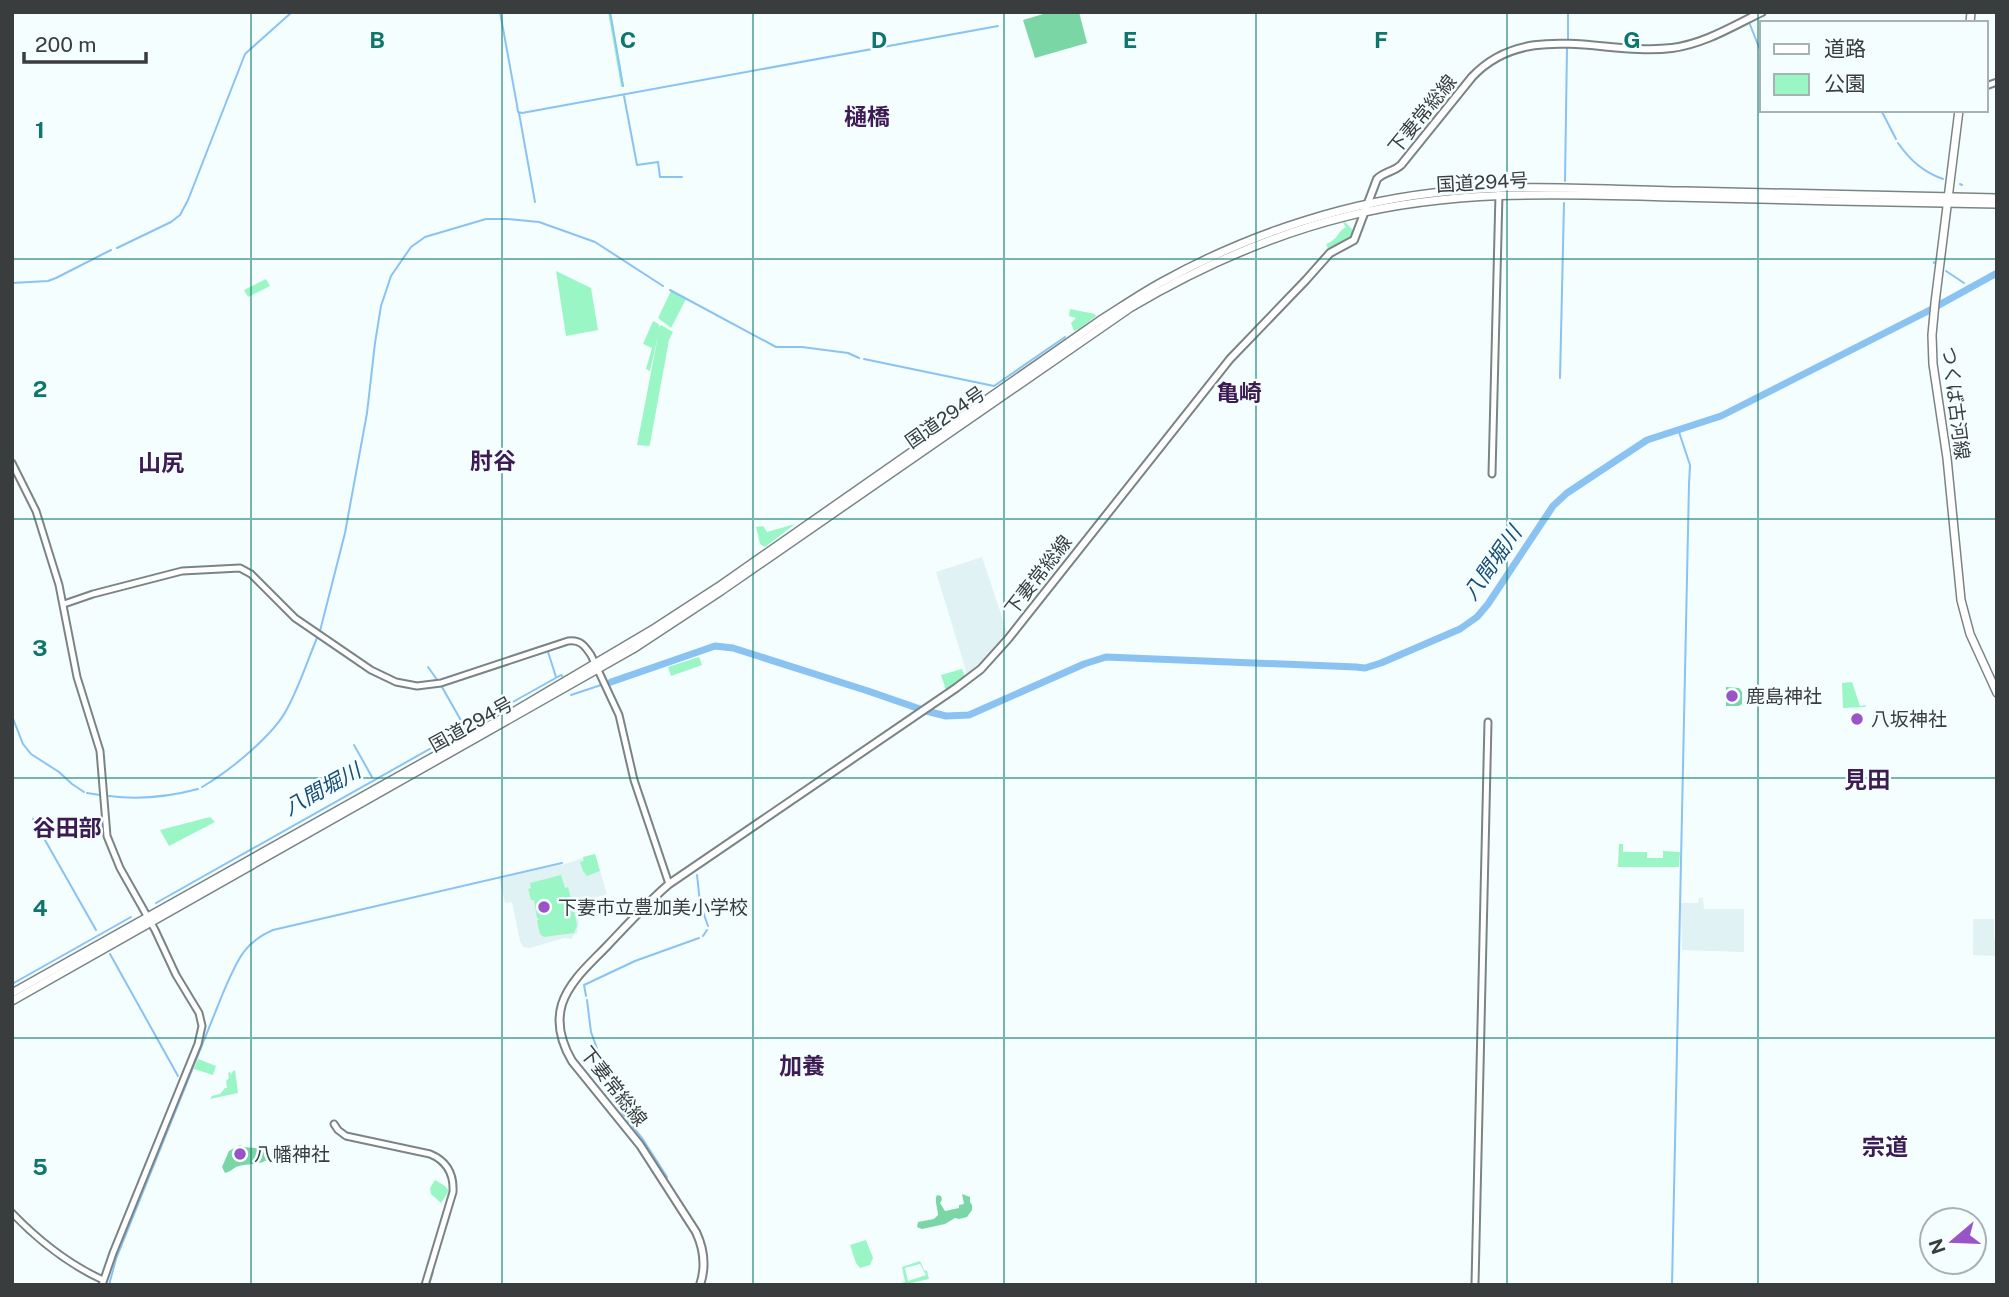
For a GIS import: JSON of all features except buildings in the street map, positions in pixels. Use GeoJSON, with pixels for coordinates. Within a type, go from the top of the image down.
{"type":"FeatureCollection","features":[{"type":"Feature","properties":{"kind":"main road","name":"下妻常総線"},"geometry":{"type":"LineString","coordinates":[[700,1285],[704,1257],[696,1232],[640,1145],[572,1061],[564,1045],[560,1028],[561,1007],[571,985],[669,884],[962,684],[987,663],[1230,359],[1330,253],[1354,240],[1377,178],[1401,165],[1472,77],[1486,64],[1501,54],[1520,47],[1541,44],[1661,49],[1684,46],[1762,12]]}},
{"type":"Feature","properties":{"kind":"main road","name":"つくば古河線"},"geometry":{"type":"LineString","coordinates":[[1959,112],[1932,335],[1933,364],[1947,458],[1961,600],[1970,634],[1997,693]]}},
{"type":"Feature","properties":{"kind":"main road","name":"国道294号"},"geometry":{"type":"LineString","coordinates":[[12,1001],[149,920],[597,667],[718,587],[1147,290],[1230,248],[1293,226],[1366,208],[1499,192],[1948,200],[1997,198]]}},
{"type":"Feature","properties":{"kind":"main road","name":"国道294号"},"geometry":{"type":"LineString","coordinates":[[1948,200],[1997,204]]}},
{"type":"Feature","properties":{"kind":"main road","name":"国道294号"},"geometry":{"type":"LineString","coordinates":[[12,993],[149,920]]}},
{"type":"Feature","properties":{"kind":"street"},"geometry":{"type":"LineString","coordinates":[[1492,474],[1499,192]]}},
{"type":"Feature","properties":{"kind":"street"},"geometry":{"type":"LineString","coordinates":[[12,463],[36,511],[64,604],[77,677],[100,751],[107,836],[120,868],[199,1013],[202,1025],[201,1035],[103,1283],[45,1245],[12,1213]]}},
{"type":"Feature","properties":{"kind":"street"},"geometry":{"type":"LineString","coordinates":[[64,604],[182,571],[237,568],[251,574],[299,621],[371,670],[396,682],[417,686],[441,684],[572,640],[585,646],[619,715],[634,780],[669,884]]}},
{"type":"Feature","properties":{"kind":"street"},"geometry":{"type":"LineString","coordinates":[[1475,1284],[1488,722]]}},
{"type":"Feature","properties":{"kind":"street"},"geometry":{"type":"LineString","coordinates":[[334,1124],[346,1136],[433,1154],[449,1170],[453,1192],[425,1285]]}},
{"type":"Feature","properties":{"kind":"shaded area"},"geometry":{"type":"Polygon","coordinates":[[[982,557],[1007,632],[967,674],[936,572],[982,557]]]}},
{"type":"Feature","properties":{"kind":"shaded area","name":"下妻市立豊加美小学校"},"geometry":{"type":"Polygon","coordinates":[[[595,854],[607,894],[575,904],[579,922],[577,934],[574,934],[572,939],[564,938],[530,948],[523,947],[512,902],[505,903],[499,878],[565,864],[595,854]]]}},
{"type":"Feature","properties":{"kind":"shaded area"},"geometry":{"type":"Polygon","coordinates":[[[1699,898],[1703,898],[1704,909],[1744,909],[1744,952],[1682,950],[1681,903],[1698,903],[1699,898]]]}},
{"type":"Feature","properties":{"kind":"shaded area"},"geometry":{"type":"Polygon","coordinates":[[[1973,919],[1994,919],[1997,956],[1973,955],[1973,919]]]}},
{"type":"Feature","properties":{"kind":"green space"},"geometry":{"type":"Polygon","coordinates":[[[608,12],[611,12],[624,87],[621,87],[608,12]]]}},
{"type":"Feature","properties":{"kind":"green space"},"geometry":{"type":"Polygon","coordinates":[[[1050,12],[1079,12],[1087,43],[1035,58],[1023,20],[1050,12]]]}},
{"type":"Feature","properties":{"kind":"green space"},"geometry":{"type":"Polygon","coordinates":[[[1343,223],[1354,231],[1352,235],[1328,249],[1326,244],[1346,227],[1343,223]]]}},
{"type":"Feature","properties":{"kind":"green space"},"geometry":{"type":"Polygon","coordinates":[[[556,271],[591,288],[598,330],[566,336],[556,271]]]}},
{"type":"Feature","properties":{"kind":"green space"},"geometry":{"type":"Polygon","coordinates":[[[266,279],[270,286],[248,297],[244,290],[266,279]]]}},
{"type":"Feature","properties":{"kind":"green space"},"geometry":{"type":"Polygon","coordinates":[[[671,291],[686,299],[671,328],[658,318],[671,291]]]}},
{"type":"Feature","properties":{"kind":"green space"},"geometry":{"type":"Polygon","coordinates":[[[1070,309],[1096,316],[1074,331],[1071,323],[1076,318],[1069,316],[1070,309]]]}},
{"type":"Feature","properties":{"kind":"green space"},"geometry":{"type":"Polygon","coordinates":[[[653,321],[659,324],[659,327],[661,325],[673,332],[669,340],[649,446],[637,445],[658,336],[650,371],[646,369],[652,348],[643,344],[653,321]]]}},
{"type":"Feature","properties":{"kind":"green space"},"geometry":{"type":"Polygon","coordinates":[[[795,524],[765,547],[760,544],[756,527],[763,526],[767,532],[795,524]]]}},
{"type":"Feature","properties":{"kind":"green space"},"geometry":{"type":"Polygon","coordinates":[[[699,657],[702,665],[671,676],[668,667],[699,657]]]}},
{"type":"Feature","properties":{"kind":"green space"},"geometry":{"type":"Polygon","coordinates":[[[962,669],[965,677],[946,690],[941,675],[962,669]]]}},
{"type":"Feature","properties":{"kind":"green space"},"geometry":{"type":"Polygon","coordinates":[[[1852,682],[1860,706],[1866,707],[1843,708],[1842,683],[1852,682]]]}},
{"type":"Feature","properties":{"kind":"green space"},"geometry":{"type":"Polygon","coordinates":[[[1726,687],[1739,688],[1742,692],[1742,704],[1726,706],[1726,687]]]}},
{"type":"Feature","properties":{"kind":"green space"},"geometry":{"type":"Polygon","coordinates":[[[210,817],[215,822],[169,846],[160,830],[210,817]]]}},
{"type":"Feature","properties":{"kind":"green space"},"geometry":{"type":"Polygon","coordinates":[[[1619,844],[1623,844],[1623,852],[1647,852],[1647,858],[1663,858],[1663,851],[1680,852],[1679,867],[1618,867],[1619,844]]]}},
{"type":"Feature","properties":{"kind":"green space"},"geometry":{"type":"Polygon","coordinates":[[[595,854],[600,871],[587,876],[580,862],[584,861],[583,857],[595,854]]]}},
{"type":"Feature","properties":{"kind":"green space"},"geometry":{"type":"Polygon","coordinates":[[[561,875],[565,888],[568,887],[577,926],[574,933],[544,937],[540,934],[534,900],[531,900],[528,889],[531,888],[530,883],[561,875]]]}},
{"type":"Feature","properties":{"kind":"green space"},"geometry":{"type":"Polygon","coordinates":[[[198,1059],[216,1066],[213,1075],[194,1069],[198,1059]]]}},
{"type":"Feature","properties":{"kind":"green space"},"geometry":{"type":"Polygon","coordinates":[[[235,1070],[238,1093],[210,1099],[227,1088],[228,1073],[231,1075],[235,1070]]]}},
{"type":"Feature","properties":{"kind":"green space"},"geometry":{"type":"Polygon","coordinates":[[[240,1145],[267,1149],[267,1160],[236,1167],[225,1173],[222,1167],[229,1151],[240,1145]]]}},
{"type":"Feature","properties":{"kind":"green space"},"geometry":{"type":"Polygon","coordinates":[[[435,1180],[449,1191],[441,1203],[431,1194],[430,1188],[435,1180]]]}},
{"type":"Feature","properties":{"kind":"green space"},"geometry":{"type":"Polygon","coordinates":[[[962,1194],[970,1197],[972,1205],[967,1217],[955,1218],[945,1224],[922,1229],[917,1227],[918,1222],[934,1219],[938,1215],[937,1195],[941,1196],[940,1203],[945,1211],[964,1204],[962,1194]]]}},
{"type":"Feature","properties":{"kind":"green space"},"geometry":{"type":"Polygon","coordinates":[[[866,1240],[873,1258],[870,1265],[860,1268],[850,1245],[866,1240]]]}},
{"type":"Feature","properties":{"kind":"green space"},"geometry":{"type":"Polygon","coordinates":[[[920,1261],[929,1279],[893,1285],[905,1282],[902,1267],[920,1261]],[[920,1264],[905,1268],[908,1281],[926,1275],[920,1264]]]}},
{"type":"Feature","properties":{"kind":"waterway"},"geometry":{"type":"LineString","coordinates":[[117,248],[180,215],[245,54],[292,12]]}},
{"type":"Feature","properties":{"kind":"waterway"},"geometry":{"type":"LineString","coordinates":[[500,12],[518,112],[522,113],[998,26]]}},
{"type":"Feature","properties":{"kind":"waterway"},"geometry":{"type":"LineString","coordinates":[[610,12],[623,86]]}},
{"type":"Feature","properties":{"kind":"waterway"},"geometry":{"type":"LineString","coordinates":[[1568,12],[1568,40]]}},
{"type":"Feature","properties":{"kind":"waterway"},"geometry":{"type":"LineString","coordinates":[[1749,22],[1760,50]]}},
{"type":"Feature","properties":{"kind":"waterway"},"geometry":{"type":"LineString","coordinates":[[1565,181],[1567,48]]}},
{"type":"Feature","properties":{"kind":"waterway"},"geometry":{"type":"LineString","coordinates":[[624,96],[637,165],[658,162],[660,177],[682,177]]}},
{"type":"Feature","properties":{"kind":"waterway"},"geometry":{"type":"LineString","coordinates":[[1882,112],[1896,139]]}},
{"type":"Feature","properties":{"kind":"waterway"},"geometry":{"type":"LineString","coordinates":[[519,113],[535,202]]}},
{"type":"Feature","properties":{"kind":"waterway"},"geometry":{"type":"LineString","coordinates":[[1898,143],[1917,165],[1943,179]]}},
{"type":"Feature","properties":{"kind":"waterway"},"geometry":{"type":"LineString","coordinates":[[1560,378],[1564,203]]}},
{"type":"Feature","properties":{"kind":"waterway"},"geometry":{"type":"LineString","coordinates":[[320,631],[345,533],[367,413],[381,306],[391,276],[411,247],[425,237],[486,219],[539,222],[595,242],[663,286]]}},
{"type":"Feature","properties":{"kind":"waterway"},"geometry":{"type":"LineString","coordinates":[[12,283],[48,281],[111,250]]}},
{"type":"Feature","properties":{"kind":"waterway"},"geometry":{"type":"LineString","coordinates":[[1946,271],[1964,283]]}},
{"type":"Feature","properties":{"kind":"waterway","name":"八間堀川"},"geometry":{"type":"LineString","coordinates":[[926,711],[946,716],[969,715],[1084,664],[1106,657],[1365,668],[1381,663],[1460,629],[1477,617],[1553,506],[1567,493],[1647,440],[1721,416],[1997,273]]}},
{"type":"Feature","properties":{"kind":"waterway"},"geometry":{"type":"LineString","coordinates":[[670,290],[776,347],[802,347],[848,353],[859,358]]}},
{"type":"Feature","properties":{"kind":"waterway"},"geometry":{"type":"LineString","coordinates":[[864,359],[994,386],[1065,337]]}},
{"type":"Feature","properties":{"kind":"waterway"},"geometry":{"type":"LineString","coordinates":[[1672,1285],[1690,465],[1678,429]]}},
{"type":"Feature","properties":{"kind":"waterway"},"geometry":{"type":"LineString","coordinates":[[202,787],[249,753],[280,719],[295,692],[317,638]]}},
{"type":"Feature","properties":{"kind":"waterway","name":"八間堀川"},"geometry":{"type":"LineString","coordinates":[[611,682],[715,646],[733,648],[920,709]]}},
{"type":"Feature","properties":{"kind":"waterway"},"geometry":{"type":"LineString","coordinates":[[548,652],[556,677]]}},
{"type":"Feature","properties":{"kind":"waterway"},"geometry":{"type":"LineString","coordinates":[[428,667],[438,681]]}},
{"type":"Feature","properties":{"kind":"waterway","name":"八間堀川"},"geometry":{"type":"LineString","coordinates":[[511,703],[562,676]]}},
{"type":"Feature","properties":{"kind":"waterway","name":"八間堀川"},"geometry":{"type":"LineString","coordinates":[[571,695],[601,685]]}},
{"type":"Feature","properties":{"kind":"waterway"},"geometry":{"type":"LineString","coordinates":[[442,687],[463,724]]}},
{"type":"Feature","properties":{"kind":"waterway","name":"八間堀川"},"geometry":{"type":"LineString","coordinates":[[156,903],[506,706]]}},
{"type":"Feature","properties":{"kind":"waterway"},"geometry":{"type":"LineString","coordinates":[[12,716],[23,744],[31,754],[84,792]]}},
{"type":"Feature","properties":{"kind":"waterway"},"geometry":{"type":"LineString","coordinates":[[354,745],[372,777]]}},
{"type":"Feature","properties":{"kind":"waterway"},"geometry":{"type":"LineString","coordinates":[[109,796],[154,797],[198,789]]}},
{"type":"Feature","properties":{"kind":"waterway"},"geometry":{"type":"LineString","coordinates":[[87,793],[100,795]]}},
{"type":"Feature","properties":{"kind":"waterway"},"geometry":{"type":"LineString","coordinates":[[33,819],[96,930]]}},
{"type":"Feature","properties":{"kind":"waterway"},"geometry":{"type":"LineString","coordinates":[[699,868],[709,861]]}},
{"type":"Feature","properties":{"kind":"waterway"},"geometry":{"type":"LineString","coordinates":[[109,1285],[116,1259],[223,993],[241,956],[254,941],[273,930],[562,863]]}},
{"type":"Feature","properties":{"kind":"waterway"},"geometry":{"type":"LineString","coordinates":[[697,875],[700,903],[708,926]]}},
{"type":"Feature","properties":{"kind":"waterway","name":"八間堀川"},"geometry":{"type":"LineString","coordinates":[[12,984],[131,917]]}},
{"type":"Feature","properties":{"kind":"waterway"},"geometry":{"type":"LineString","coordinates":[[703,936],[707,930]]}},
{"type":"Feature","properties":{"kind":"waterway"},"geometry":{"type":"LineString","coordinates":[[586,996],[584,985],[635,961],[699,938]]}},
{"type":"Feature","properties":{"kind":"waterway"},"geometry":{"type":"LineString","coordinates":[[110,954],[178,1076]]}},
{"type":"Feature","properties":{"kind":"waterway"},"geometry":{"type":"LineString","coordinates":[[587,1000],[591,1032],[619,1109],[667,1177]]}},
{"type":"Feature","properties":{"kind":"waterway"},"geometry":{"type":"LineString","coordinates":[[429,1285],[433,1272]]}},
{"type":"Feature","properties":{"kind":"place","name":"鹿島神社"},"geometry":{"type":"Point","coordinates":[1732,696]}},
{"type":"Feature","properties":{"kind":"place","name":"八坂神社"},"geometry":{"type":"Point","coordinates":[1857,719]}},
{"type":"Feature","properties":{"kind":"place","name":"下妻市立豊加美小学校"},"geometry":{"type":"Point","coordinates":[544,907]}},
{"type":"Feature","properties":{"kind":"place","name":"八幡神社"},"geometry":{"type":"Point","coordinates":[240,1154]}},
{"type":"Feature","properties":{"kind":"district","name":"樋橋"},"geometry":{"type":"Point","coordinates":[867,116]}},
{"type":"Feature","properties":{"kind":"district","name":"亀崎"},"geometry":{"type":"Point","coordinates":[1239,392]}},
{"type":"Feature","properties":{"kind":"district","name":"肘谷"},"geometry":{"type":"Point","coordinates":[493,460]}},
{"type":"Feature","properties":{"kind":"district","name":"山尻"},"geometry":{"type":"Point","coordinates":[161,462]}},
{"type":"Feature","properties":{"kind":"district","name":"見田"},"geometry":{"type":"Point","coordinates":[1867,779]}},
{"type":"Feature","properties":{"kind":"district","name":"谷田部"},"geometry":{"type":"Point","coordinates":[67,827]}},
{"type":"Feature","properties":{"kind":"district","name":"加養"},"geometry":{"type":"Point","coordinates":[802,1065]}},
{"type":"Feature","properties":{"kind":"district","name":"宗道"},"geometry":{"type":"Point","coordinates":[1885,1146]}}]}
